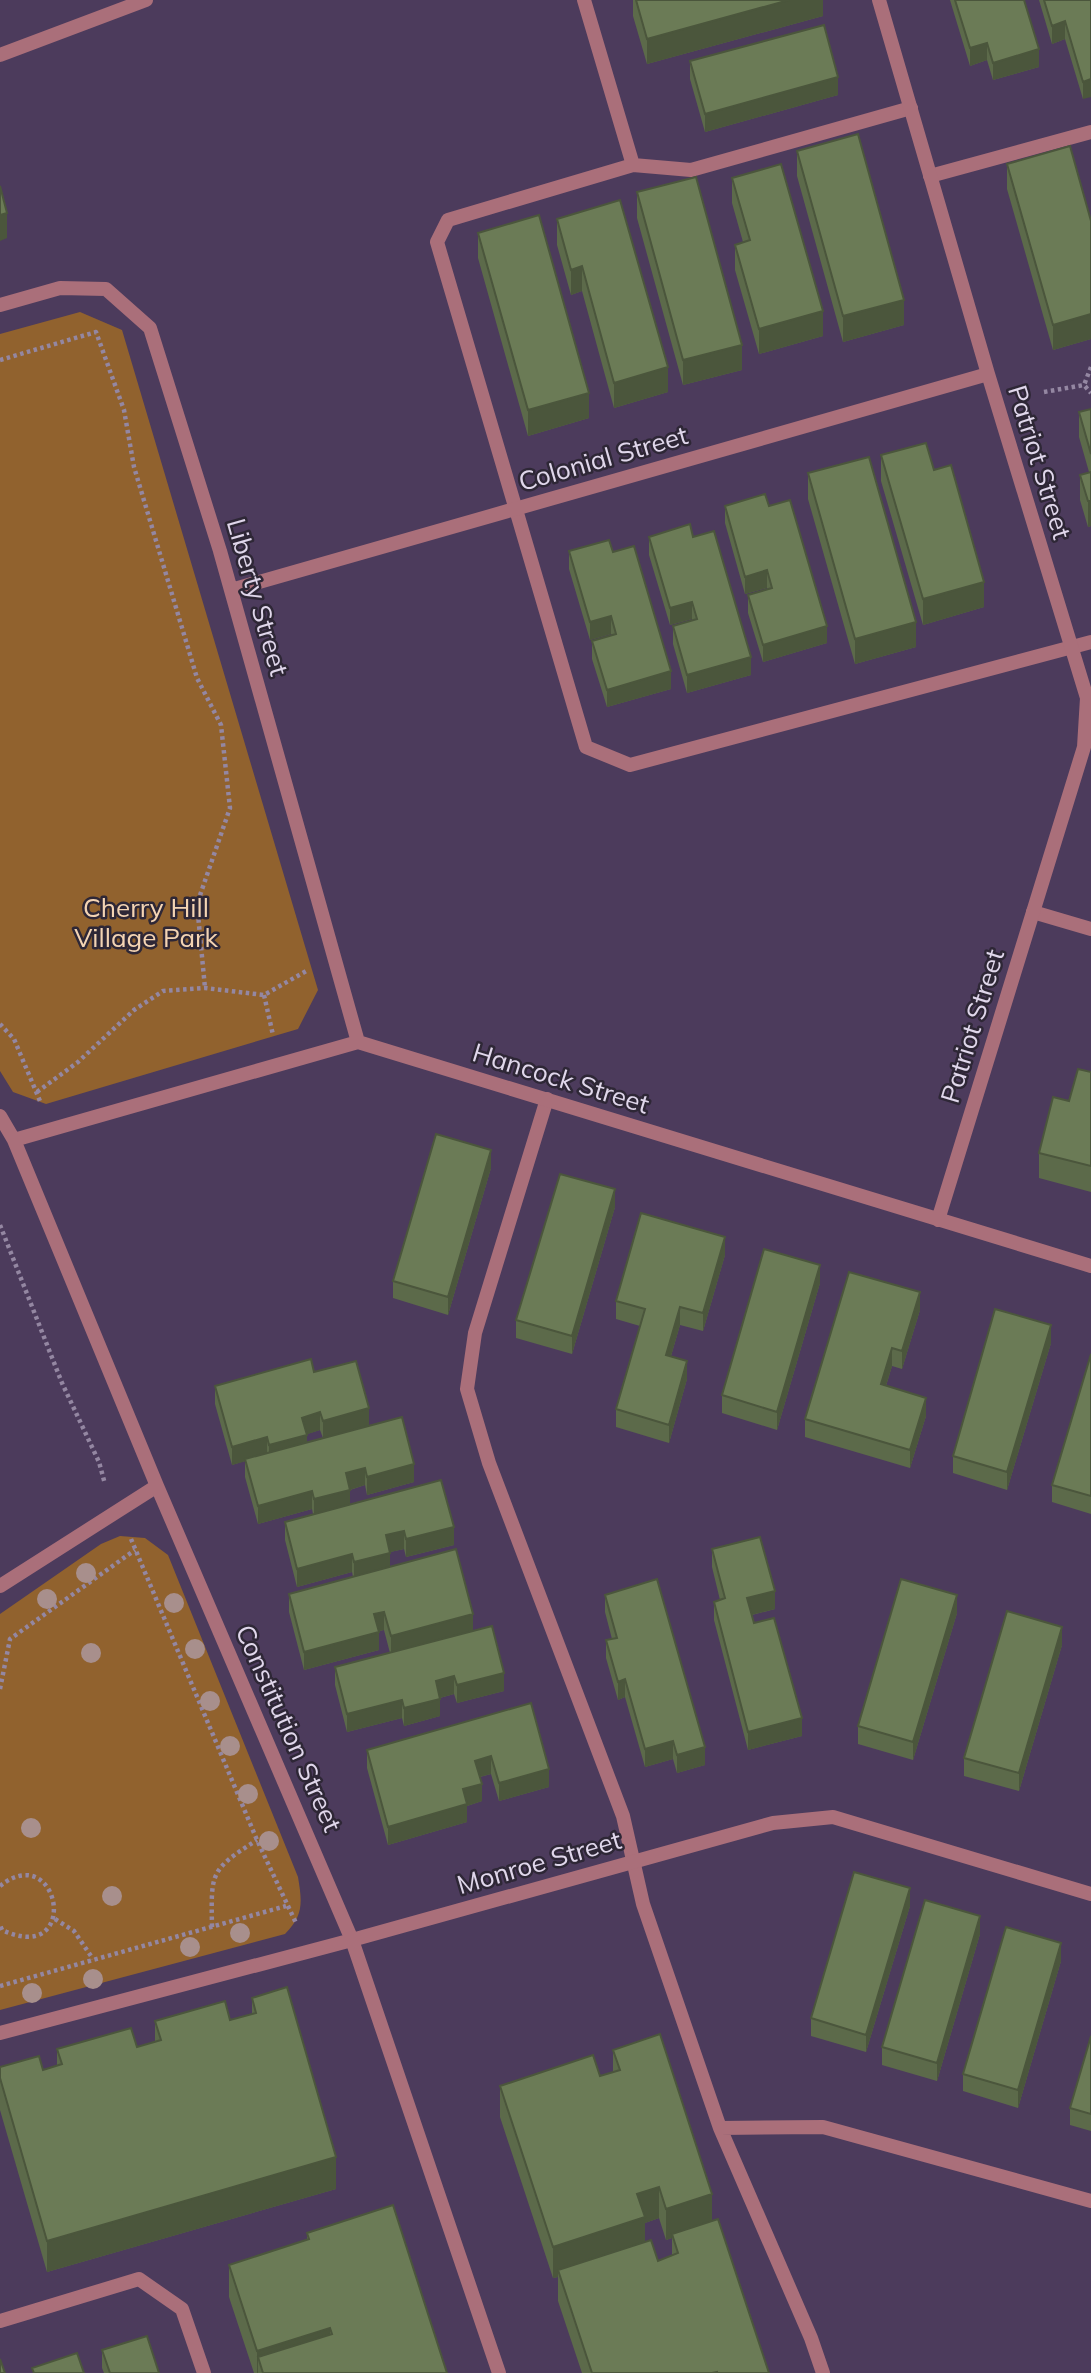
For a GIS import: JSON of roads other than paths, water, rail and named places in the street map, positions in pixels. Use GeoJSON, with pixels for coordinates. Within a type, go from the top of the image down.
{"type":"FeatureCollection","features":[{"type":"Feature","properties":{"kind":"street"},"geometry":{"type":"LineString","coordinates":[[0,55],[146,0]]}},
{"type":"Feature","properties":{"kind":"street"},"geometry":{"type":"LineString","coordinates":[[584,0],[633,165]]}},
{"type":"Feature","properties":{"kind":"street","name":"Patriot Street"},"geometry":{"type":"LineString","coordinates":[[879,0],[988,374],[1087,698],[1084,747],[939,1220]]}},
{"type":"Feature","properties":{"kind":"street"},"geometry":{"type":"LineString","coordinates":[[911,108],[691,170],[633,165],[448,220],[437,242],[586,747],[630,765],[1091,642]]}},
{"type":"Feature","properties":{"kind":"street"},"geometry":{"type":"LineString","coordinates":[[930,176],[1091,132]]}},
{"type":"Feature","properties":{"kind":"street","name":"Liberty Street"},"geometry":{"type":"LineString","coordinates":[[0,305],[60,289],[106,289],[150,328],[231,590],[358,1042]]}},
{"type":"Feature","properties":{"kind":"street","name":"Colonial Street"},"geometry":{"type":"LineString","coordinates":[[231,590],[988,374]]}},
{"type":"Feature","properties":{"kind":"street"},"geometry":{"type":"LineString","coordinates":[[1033,912],[1091,929]]}},
{"type":"Feature","properties":{"kind":"street"},"geometry":{"type":"LineString","coordinates":[[14,1140],[279,1062],[358,1042]]}},
{"type":"Feature","properties":{"kind":"street","name":"Hancock Street"},"geometry":{"type":"LineString","coordinates":[[358,1042],[1091,1266]]}},
{"type":"Feature","properties":{"kind":"street"},"geometry":{"type":"LineString","coordinates":[[547,1099],[475,1332],[467,1389],[489,1463],[623,1816],[643,1904],[720,2128],[811,2338],[823,2373]]}},
{"type":"Feature","properties":{"kind":"street","name":"Constitution Street"},"geometry":{"type":"LineString","coordinates":[[0,1116],[14,1140],[156,1486],[352,1940],[499,2373]]}},
{"type":"Feature","properties":{"kind":"street"},"geometry":{"type":"LineString","coordinates":[[0,1586],[156,1486]]}},
{"type":"Feature","properties":{"kind":"street","name":"Monroe Street"},"geometry":{"type":"LineString","coordinates":[[0,2033],[352,1940],[773,1823],[833,1817],[1091,1894]]}},
{"type":"Feature","properties":{"kind":"street"},"geometry":{"type":"LineString","coordinates":[[720,2128],[823,2127],[1091,2201]]}},
{"type":"Feature","properties":{"kind":"street"},"geometry":{"type":"LineString","coordinates":[[0,2322],[139,2279],[182,2309],[204,2373]]}},
{"type":"Feature","properties":{"kind":"park label","name":"Cherry Hill Village Park"},"geometry":{"type":"Point","coordinates":[146,922]}}]}
